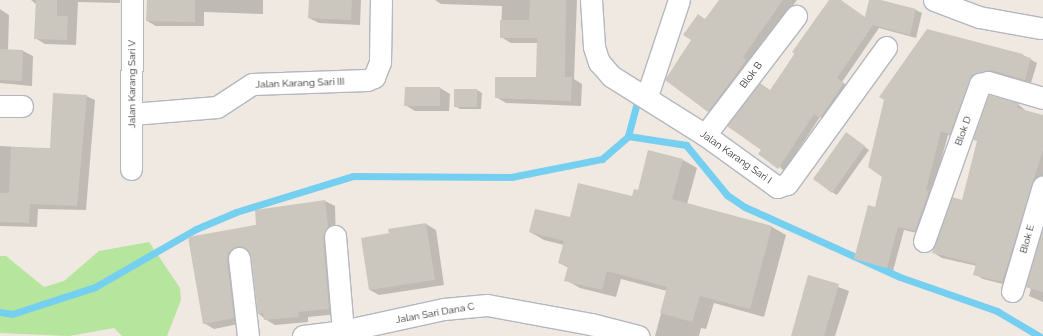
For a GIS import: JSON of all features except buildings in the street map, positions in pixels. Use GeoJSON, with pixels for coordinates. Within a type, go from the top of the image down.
{"type":"FeatureCollection","features":[{"type":"Feature","properties":{"kind":"street","name":"Jalan Karang Sari V"},"geometry":{"type":"LineString","coordinates":[[131,169],[132,0]]}},
{"type":"Feature","properties":{"kind":"street","name":"Jalan Karang Sari III"},"geometry":{"type":"LineString","coordinates":[[132,114],[217,107],[252,84],[367,80],[374,76],[380,62],[380,0]]}},
{"type":"Feature","properties":{"kind":"street","name":"Jalan Karang Sari I"},"geometry":{"type":"LineString","coordinates":[[591,0],[591,27],[599,62],[611,76],[647,96],[705,135],[777,187],[782,187],[886,47]]}},
{"type":"Feature","properties":{"kind":"street"},"geometry":{"type":"LineString","coordinates":[[647,96],[679,0]]}},
{"type":"Feature","properties":{"kind":"street"},"geometry":{"type":"LineString","coordinates":[[934,0],[981,8],[1040,28]]}},
{"type":"Feature","properties":{"kind":"street","name":"Blok B"},"geometry":{"type":"LineString","coordinates":[[705,135],[796,16]]}},
{"type":"Feature","properties":{"kind":"street","name":"Blok D"},"geometry":{"type":"LineString","coordinates":[[924,241],[980,84],[988,82],[1043,98]]}},
{"type":"Feature","properties":{"kind":"street"},"geometry":{"type":"LineString","coordinates":[[0,106],[22,106]]}},
{"type":"Feature","properties":{"kind":"street","name":"Blok E"},"geometry":{"type":"LineString","coordinates":[[1012,291],[1043,186]]}},
{"type":"Feature","properties":{"kind":"street"},"geometry":{"type":"LineString","coordinates":[[335,236],[343,331]]}},
{"type":"Feature","properties":{"kind":"street"},"geometry":{"type":"LineString","coordinates":[[239,258],[248,336]]}},
{"type":"Feature","properties":{"kind":"street","name":"Jalan Sari Dana C"},"geometry":{"type":"LineString","coordinates":[[303,336],[343,331],[444,309],[487,304],[591,324],[638,336]]}},
{"type":"Feature","properties":{"kind":"green space"},"geometry":{"type":"Polygon","coordinates":[[[149,242],[180,288],[181,300],[167,336],[122,336],[114,328],[69,336],[0,333],[0,256],[6,256],[44,287],[64,281],[99,251],[149,242]]]}},
{"type":"Feature","properties":{"kind":"waterway"},"geometry":{"type":"LineString","coordinates":[[0,312],[12,314],[95,287],[196,229],[236,212],[353,176],[511,177],[602,159],[628,136],[639,95]]}},
{"type":"Feature","properties":{"kind":"waterway"},"geometry":{"type":"LineString","coordinates":[[628,136],[686,145],[727,195],[745,207],[900,277],[997,311],[1039,336]]}}]}
